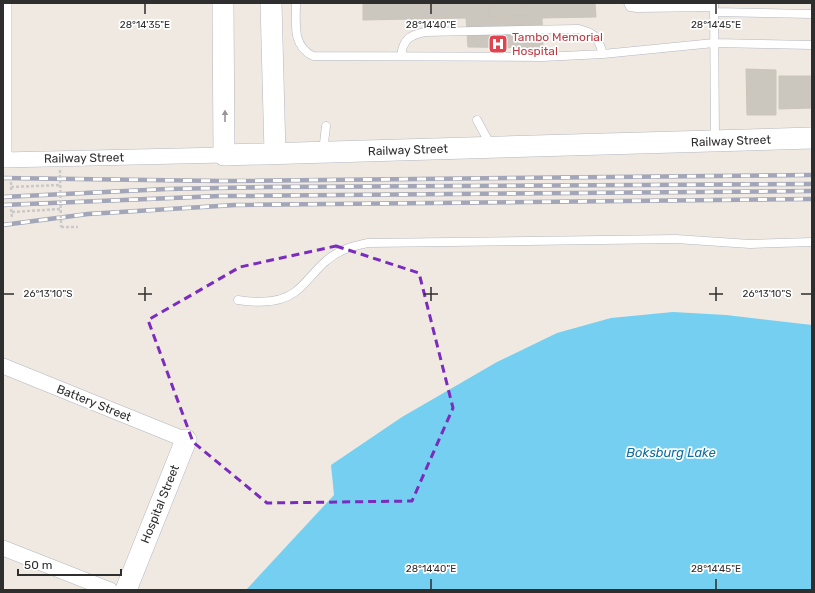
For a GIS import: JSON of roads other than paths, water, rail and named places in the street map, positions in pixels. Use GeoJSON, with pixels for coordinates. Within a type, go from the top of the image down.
{"type":"FeatureCollection","features":[{"type":"Feature","properties":{"kind":"street"},"geometry":{"type":"LineString","coordinates":[[3,160],[4,3]]}},
{"type":"Feature","properties":{"kind":"street"},"geometry":{"type":"LineString","coordinates":[[223,3],[226,155]]}},
{"type":"Feature","properties":{"kind":"street"},"geometry":{"type":"LineString","coordinates":[[267,154],[271,3]]}},
{"type":"Feature","properties":{"kind":"street","name":"Railway Street"},"geometry":{"type":"LineString","coordinates":[[3,160],[715,142],[812,138]]}},
{"type":"Feature","properties":{"kind":"street","name":"Battery Street"},"geometry":{"type":"LineString","coordinates":[[3,366],[186,440]]}},
{"type":"Feature","properties":{"kind":"street","name":"Hospital Street"},"geometry":{"type":"LineString","coordinates":[[126,590],[186,440]]}},
{"type":"Feature","properties":{"kind":"street"},"geometry":{"type":"LineString","coordinates":[[3,548],[110,590]]}},
{"type":"Feature","properties":{"kind":"lane"},"geometry":{"type":"LineString","coordinates":[[296,3],[296,24],[299,45],[303,51],[313,56],[543,57],[603,54],[714,43],[812,44]]}},
{"type":"Feature","properties":{"kind":"lane"},"geometry":{"type":"LineString","coordinates":[[628,3],[630,7],[637,8],[670,5],[812,14]]}},
{"type":"Feature","properties":{"kind":"lane"},"geometry":{"type":"LineString","coordinates":[[714,8],[715,142]]}},
{"type":"Feature","properties":{"kind":"lane"},"geometry":{"type":"LineString","coordinates":[[401,56],[403,45],[408,38],[413,34],[425,32],[578,29],[588,31],[598,39],[603,54]]}},
{"type":"Feature","properties":{"kind":"lane"},"geometry":{"type":"LineString","coordinates":[[477,120],[492,147]]}},
{"type":"Feature","properties":{"kind":"lane"},"geometry":{"type":"LineString","coordinates":[[323,152],[326,126]]}},
{"type":"Feature","properties":{"kind":"lane"},"geometry":{"type":"LineString","coordinates":[[238,300],[256,303],[282,298],[295,292],[326,261],[338,252],[353,246],[368,243],[676,239],[750,244],[812,242]]}},
{"type":"Feature","properties":{"kind":"water","name":"Boksburg Lake"},"geometry":{"type":"Polygon","coordinates":[[[673,312],[726,315],[812,325],[812,590],[246,590],[334,495],[331,465],[402,417],[497,362],[557,333],[611,318],[673,312]]]}},
{"type":"Feature","properties":{"kind":"railway"},"geometry":{"type":"LineString","coordinates":[[3,178],[221,181],[812,175]]}},
{"type":"Feature","properties":{"kind":"railway"},"geometry":{"type":"LineString","coordinates":[[3,197],[167,189],[268,187],[812,184]]}},
{"type":"Feature","properties":{"kind":"railway"},"geometry":{"type":"LineString","coordinates":[[3,205],[220,196],[812,191]]}},
{"type":"Feature","properties":{"kind":"railway"},"geometry":{"type":"LineString","coordinates":[[3,225],[88,214],[235,205],[812,199]]}},
{"type":"Feature","properties":{"kind":"place","name":"Tambo Memorial Hospital"},"geometry":{"type":"Point","coordinates":[498,44]}}]}
